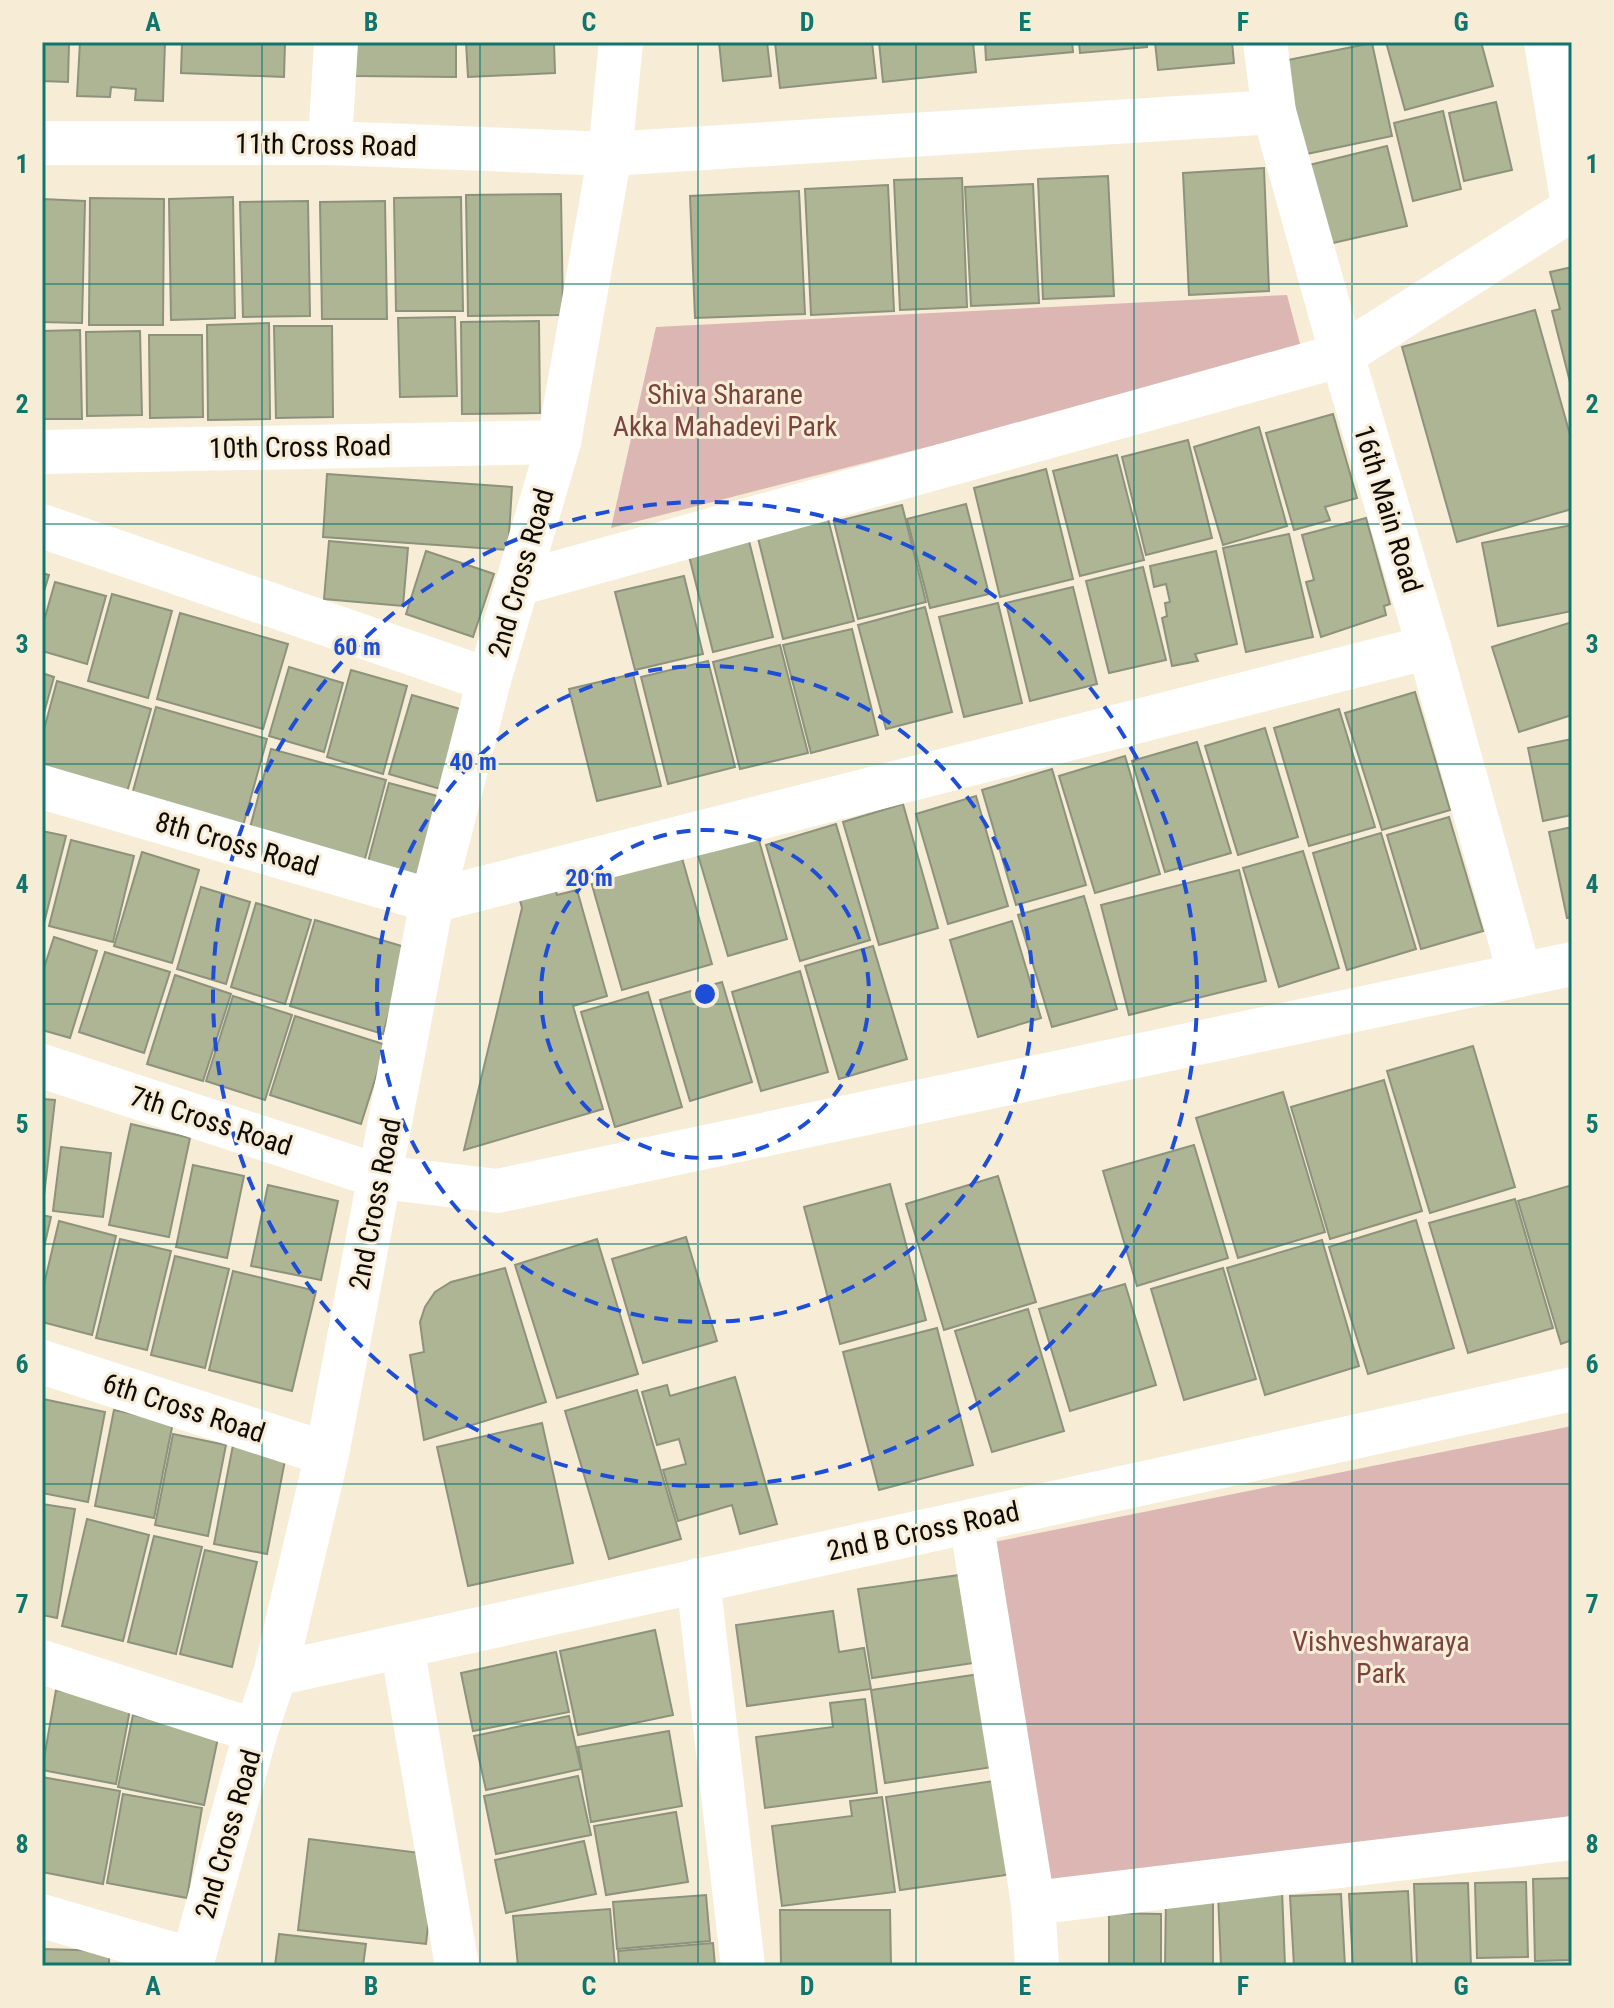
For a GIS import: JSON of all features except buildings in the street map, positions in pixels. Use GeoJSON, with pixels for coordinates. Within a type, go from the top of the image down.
{"type":"FeatureCollection","features":[{"type":"Feature","properties":{"kind":"street"},"geometry":{"type":"LineString","coordinates":[[330,143],[336,42]]}},
{"type":"Feature","properties":{"kind":"street","name":"2nd Cross Road"},"geometry":{"type":"LineString","coordinates":[[192,1963],[256,1731],[275,1674],[327,1454],[432,901],[489,680],[559,442],[610,154],[621,42]]}},
{"type":"Feature","properties":{"kind":"street","name":"16th Main Road"},"geometry":{"type":"LineString","coordinates":[[1265,42],[1274,112],[1429,647],[1520,975]]}},
{"type":"Feature","properties":{"kind":"street"},"geometry":{"type":"LineString","coordinates":[[1546,42],[1572,199]]}},
{"type":"Feature","properties":{"kind":"street","name":"11th Cross Road"},"geometry":{"type":"LineString","coordinates":[[42,143],[330,143],[610,154],[1274,112]]}},
{"type":"Feature","properties":{"kind":"street"},"geometry":{"type":"LineString","coordinates":[[517,584],[1342,355],[1572,209]]}},
{"type":"Feature","properties":{"kind":"street","name":"10th Cross Road"},"geometry":{"type":"LineString","coordinates":[[42,452],[559,442]]}},
{"type":"Feature","properties":{"kind":"street"},"geometry":{"type":"LineString","coordinates":[[42,526],[489,680]]}},
{"type":"Feature","properties":{"kind":"street"},"geometry":{"type":"LineString","coordinates":[[432,901],[1429,647]]}},
{"type":"Feature","properties":{"kind":"street","name":"8th Cross Road"},"geometry":{"type":"LineString","coordinates":[[42,787],[432,901]]}},
{"type":"Feature","properties":{"kind":"street","name":"7th Cross Road"},"geometry":{"type":"LineString","coordinates":[[42,1066],[381,1177],[497,1191],[1572,964]]}},
{"type":"Feature","properties":{"kind":"street","name":"6th Cross Road"},"geometry":{"type":"LineString","coordinates":[[42,1362],[327,1454]]}},
{"type":"Feature","properties":{"kind":"street","name":"2nd B Cross Road"},"geometry":{"type":"LineString","coordinates":[[275,1674],[1572,1389]]}},
{"type":"Feature","properties":{"kind":"street"},"geometry":{"type":"LineString","coordinates":[[971,1521],[1033,1903],[1037,1966]]}},
{"type":"Feature","properties":{"kind":"street"},"geometry":{"type":"LineString","coordinates":[[698,1580],[743,1966]]}},
{"type":"Feature","properties":{"kind":"street"},"geometry":{"type":"LineString","coordinates":[[402,1646],[457,1966]]}},
{"type":"Feature","properties":{"kind":"street"},"geometry":{"type":"LineString","coordinates":[[42,1662],[256,1731]]}},
{"type":"Feature","properties":{"kind":"street"},"geometry":{"type":"LineString","coordinates":[[1033,1903],[1572,1838]]}},
{"type":"Feature","properties":{"kind":"street"},"geometry":{"type":"LineString","coordinates":[[42,1916],[192,1963]]}},
{"type":"Feature","properties":{"kind":"green space","name":"Shiva Sharane Akka Mahadevi Park"},"geometry":{"type":"Polygon","coordinates":[[[1287,295],[1302,351],[611,528],[656,327],[1287,295]]]}},
{"type":"Feature","properties":{"kind":"green space","name":"Vishveshwaraya Park"},"geometry":{"type":"Polygon","coordinates":[[[1572,1426],[1572,1828],[1045,1884],[984,1544],[1572,1426]]]}}]}
